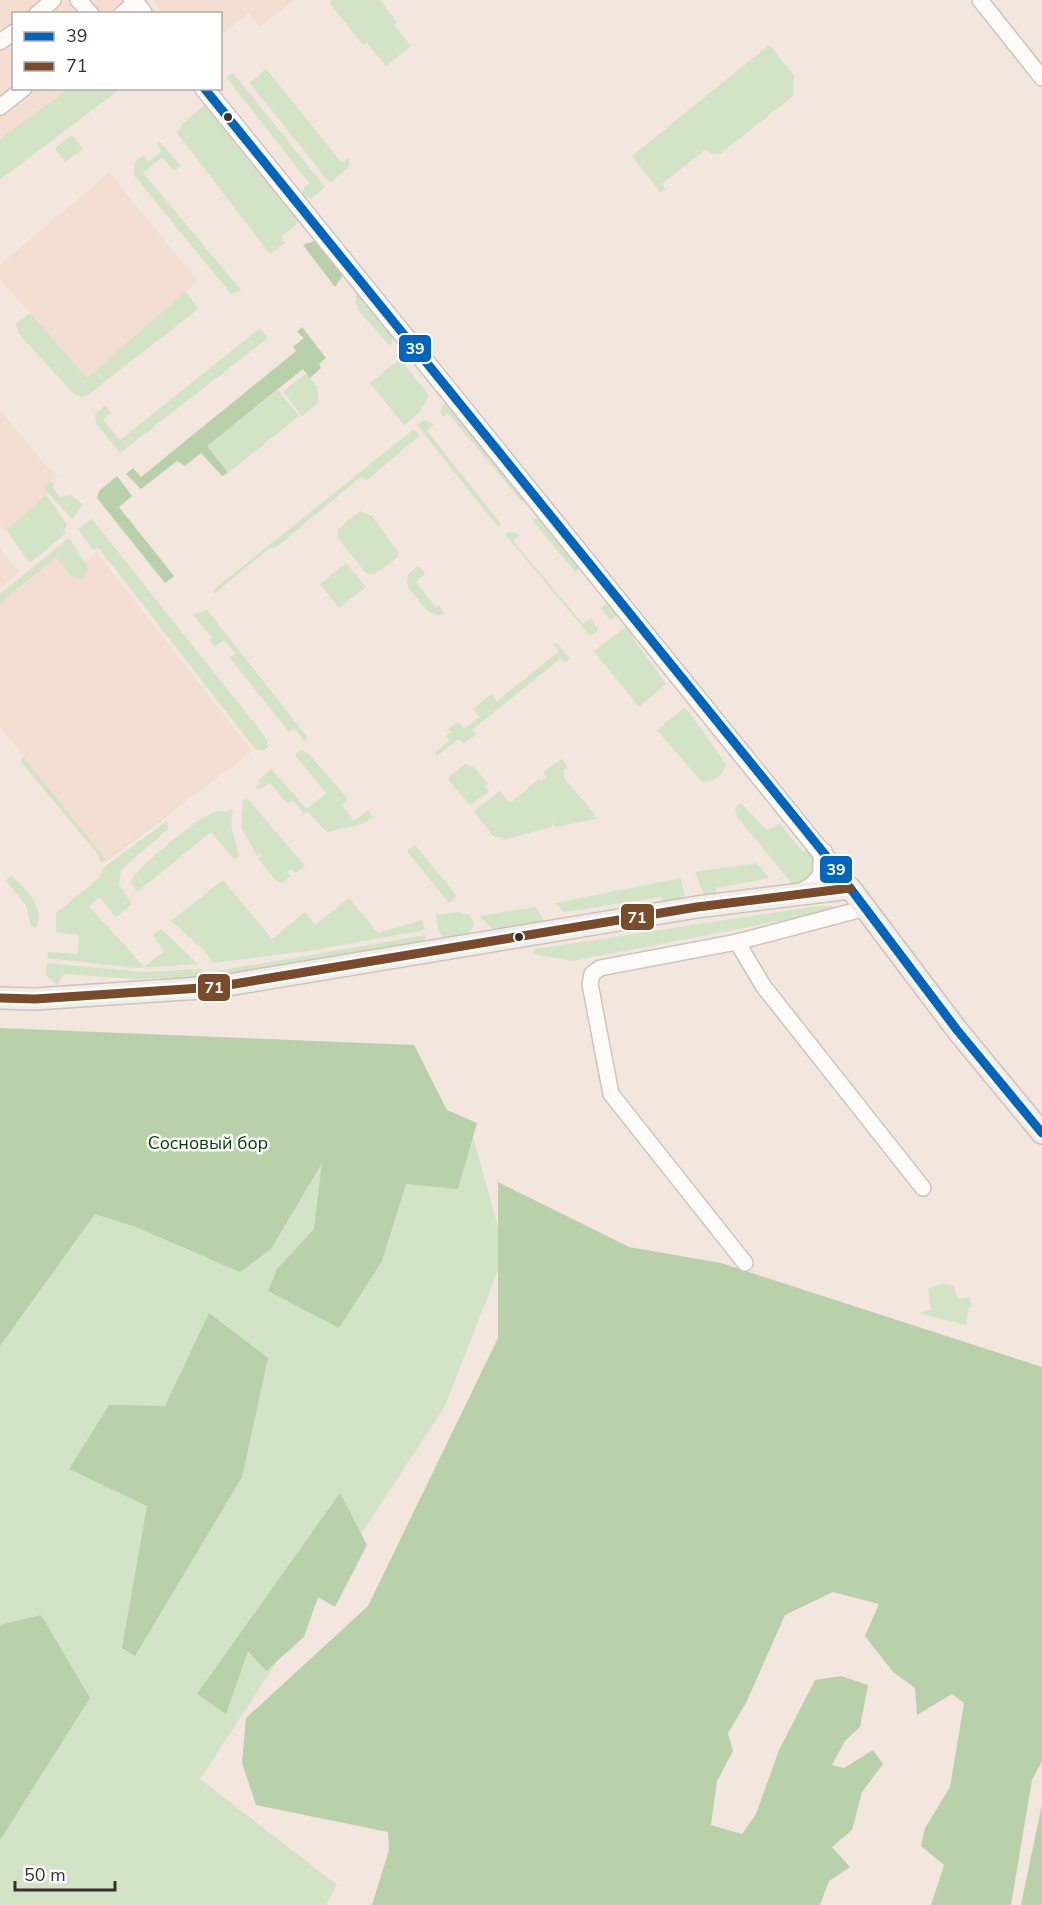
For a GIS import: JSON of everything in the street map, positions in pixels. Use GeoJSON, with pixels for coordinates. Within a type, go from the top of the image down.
{"type":"FeatureCollection","features":[{"type":"Feature","properties":{"kind":"main road"},"geometry":{"type":"LineString","coordinates":[[0,998],[35,999],[216,987],[486,941],[800,893],[850,888],[957,1030],[1042,1132]]}},
{"type":"Feature","properties":{"kind":"street"},"geometry":{"type":"LineString","coordinates":[[39,12],[53,0]]}},
{"type":"Feature","properties":{"kind":"street"},"geometry":{"type":"LineString","coordinates":[[78,0],[89,12]]}},
{"type":"Feature","properties":{"kind":"street"},"geometry":{"type":"LineString","coordinates":[[980,0],[1042,78]]}},
{"type":"Feature","properties":{"kind":"street"},"geometry":{"type":"LineString","coordinates":[[0,107],[21,90]]}},
{"type":"Feature","properties":{"kind":"street"},"geometry":{"type":"LineString","coordinates":[[206,90],[850,888]]}},
{"type":"Feature","properties":{"kind":"street"},"geometry":{"type":"LineString","coordinates":[[800,893],[812,887],[822,876],[823,852]]}},
{"type":"Feature","properties":{"kind":"street"},"geometry":{"type":"LineString","coordinates":[[744,1263],[611,1094],[590,984],[592,974],[600,968],[737,942],[866,908]]}},
{"type":"Feature","properties":{"kind":"street"},"geometry":{"type":"LineString","coordinates":[[737,942],[764,987],[922,1188]]}},
{"type":"Feature","properties":{"kind":"street"},"geometry":{"type":"LineString","coordinates":[[0,987],[35,999]]}},
{"type":"Feature","properties":{"kind":"shaded area"},"geometry":{"type":"Polygon","coordinates":[[[0,0],[132,0],[142,12],[12,12],[12,90],[80,90],[0,146],[0,0]]]}},
{"type":"Feature","properties":{"kind":"shaded area"},"geometry":{"type":"Polygon","coordinates":[[[153,0],[294,0],[260,27],[249,13],[222,34],[222,12],[163,12],[153,0]]]}},
{"type":"Feature","properties":{"kind":"shaded area"},"geometry":{"type":"Polygon","coordinates":[[[109,173],[198,281],[87,378],[0,279],[0,265],[109,173]]]}},
{"type":"Feature","properties":{"kind":"shaded area"},"geometry":{"type":"Polygon","coordinates":[[[0,410],[44,464],[58,475],[44,488],[48,494],[4,531],[0,525],[0,410]]]}},
{"type":"Feature","properties":{"kind":"shaded area"},"geometry":{"type":"Polygon","coordinates":[[[0,548],[19,572],[0,588],[0,548]]]}},
{"type":"Feature","properties":{"kind":"shaded area"},"geometry":{"type":"Polygon","coordinates":[[[97,553],[252,751],[106,861],[0,726],[0,603],[56,557],[71,576],[97,553]]]}},
{"type":"Feature","properties":{"kind":"green space"},"geometry":{"type":"Polygon","coordinates":[[[331,0],[380,0],[397,22],[394,25],[411,46],[386,66],[367,43],[363,45],[330,4],[331,0]]]}},
{"type":"Feature","properties":{"kind":"green space"},"geometry":{"type":"Polygon","coordinates":[[[769,45],[794,75],[793,96],[720,154],[710,153],[706,149],[662,184],[666,190],[660,192],[632,156],[769,45]]]}},
{"type":"Feature","properties":{"kind":"green space"},"geometry":{"type":"Polygon","coordinates":[[[266,69],[342,163],[349,158],[349,167],[330,183],[250,83],[266,69]]]}},
{"type":"Feature","properties":{"kind":"green space"},"geometry":{"type":"Polygon","coordinates":[[[233,73],[325,187],[312,198],[302,197],[304,188],[309,183],[227,78],[233,73]]]}},
{"type":"Feature","properties":{"kind":"green space"},"geometry":{"type":"Polygon","coordinates":[[[67,90],[119,90],[0,180],[0,139],[67,90]]]}},
{"type":"Feature","properties":{"kind":"green space"},"geometry":{"type":"Polygon","coordinates":[[[205,105],[299,222],[281,237],[285,243],[270,254],[177,133],[183,123],[205,105]]]}},
{"type":"Feature","properties":{"kind":"green space"},"geometry":{"type":"Polygon","coordinates":[[[72,135],[83,149],[65,162],[55,148],[72,135]]]}},
{"type":"Feature","properties":{"kind":"green space"},"geometry":{"type":"Polygon","coordinates":[[[160,142],[181,166],[174,171],[162,157],[143,173],[241,290],[231,294],[134,175],[135,162],[143,155],[148,162],[161,152],[157,144],[160,142]]]}},
{"type":"Feature","properties":{"kind":"green space"},"geometry":{"type":"Polygon","coordinates":[[[314,241],[320,243],[343,275],[335,287],[303,245],[314,241]]]}},
{"type":"Feature","properties":{"kind":"green space"},"geometry":{"type":"Polygon","coordinates":[[[186,291],[198,309],[89,394],[82,397],[73,393],[19,334],[16,324],[30,313],[87,378],[186,291]]]}},
{"type":"Feature","properties":{"kind":"green space"},"geometry":{"type":"Polygon","coordinates":[[[358,294],[376,310],[387,326],[392,341],[390,346],[357,309],[356,296],[358,294]]]}},
{"type":"Feature","properties":{"kind":"green space"},"geometry":{"type":"Polygon","coordinates":[[[302,327],[326,358],[319,364],[321,368],[310,378],[303,369],[207,446],[228,473],[222,476],[201,453],[185,466],[177,461],[141,489],[126,474],[133,468],[141,477],[296,351],[293,347],[304,338],[297,332],[302,327]]]}},
{"type":"Feature","properties":{"kind":"green space"},"geometry":{"type":"Polygon","coordinates":[[[260,328],[268,338],[120,453],[96,423],[95,415],[105,405],[111,413],[103,420],[120,440],[260,328]]]}},
{"type":"Feature","properties":{"kind":"green space"},"geometry":{"type":"Polygon","coordinates":[[[400,359],[429,396],[418,414],[404,425],[370,383],[400,359]]]}},
{"type":"Feature","properties":{"kind":"green space"},"geometry":{"type":"Polygon","coordinates":[[[306,373],[317,387],[318,403],[302,416],[283,392],[306,373]]]}},
{"type":"Feature","properties":{"kind":"green space"},"geometry":{"type":"Polygon","coordinates":[[[278,390],[299,416],[228,473],[206,446],[278,390]]]}},
{"type":"Feature","properties":{"kind":"green space"},"geometry":{"type":"Polygon","coordinates":[[[444,404],[451,409],[524,498],[521,501],[448,413],[443,417],[440,412],[444,404]]]}},
{"type":"Feature","properties":{"kind":"green space"},"geometry":{"type":"Polygon","coordinates":[[[424,420],[434,424],[427,431],[501,524],[498,527],[417,425],[424,420]]]}},
{"type":"Feature","properties":{"kind":"green space"},"geometry":{"type":"Polygon","coordinates":[[[414,429],[419,436],[366,481],[362,476],[274,549],[271,547],[215,593],[212,591],[414,429]]]}},
{"type":"Feature","properties":{"kind":"green space"},"geometry":{"type":"Polygon","coordinates":[[[117,476],[132,496],[119,507],[174,576],[165,583],[97,498],[99,491],[117,476]]]}},
{"type":"Feature","properties":{"kind":"green space"},"geometry":{"type":"Polygon","coordinates":[[[51,482],[55,484],[52,487],[60,497],[72,495],[83,505],[72,519],[44,488],[51,482]]]}},
{"type":"Feature","properties":{"kind":"green space"},"geometry":{"type":"Polygon","coordinates":[[[46,495],[67,525],[64,530],[66,533],[30,563],[6,530],[46,495]]]}},
{"type":"Feature","properties":{"kind":"green space"},"geometry":{"type":"Polygon","coordinates":[[[360,511],[372,516],[399,553],[397,558],[373,575],[365,572],[338,538],[338,529],[360,511]]]}},
{"type":"Feature","properties":{"kind":"green space"},"geometry":{"type":"Polygon","coordinates":[[[540,518],[618,613],[617,616],[610,620],[601,608],[608,602],[580,568],[575,572],[532,520],[540,518]]]}},
{"type":"Feature","properties":{"kind":"green space"},"geometry":{"type":"Polygon","coordinates":[[[92,519],[267,739],[268,747],[264,750],[255,749],[98,547],[93,550],[78,529],[92,519]]]}},
{"type":"Feature","properties":{"kind":"green space"},"geometry":{"type":"Polygon","coordinates":[[[512,532],[520,535],[513,541],[583,624],[591,618],[598,629],[596,633],[590,636],[505,534],[512,532]]]}},
{"type":"Feature","properties":{"kind":"green space"},"geometry":{"type":"Polygon","coordinates":[[[69,538],[89,569],[82,579],[71,576],[56,557],[0,603],[0,594],[69,538]]]}},
{"type":"Feature","properties":{"kind":"green space"},"geometry":{"type":"Polygon","coordinates":[[[346,563],[366,587],[339,608],[320,584],[346,563]]]}},
{"type":"Feature","properties":{"kind":"green space"},"geometry":{"type":"Polygon","coordinates":[[[418,566],[425,574],[416,582],[436,608],[439,605],[445,614],[439,615],[429,611],[409,588],[408,575],[418,566]]]}},
{"type":"Feature","properties":{"kind":"green space"},"geometry":{"type":"Polygon","coordinates":[[[207,610],[308,738],[304,741],[294,728],[289,732],[230,658],[235,653],[224,640],[215,647],[209,640],[212,637],[193,615],[207,610]]]}},
{"type":"Feature","properties":{"kind":"green space"},"geometry":{"type":"Polygon","coordinates":[[[628,625],[635,634],[632,637],[666,684],[639,707],[594,651],[628,625]]]}},
{"type":"Feature","properties":{"kind":"green space"},"geometry":{"type":"Polygon","coordinates":[[[553,643],[558,644],[570,659],[565,663],[560,659],[472,730],[476,735],[463,743],[459,739],[437,756],[435,752],[450,740],[446,736],[451,732],[448,729],[458,722],[464,729],[479,717],[474,709],[491,694],[497,701],[559,651],[553,643]]]}},
{"type":"Feature","properties":{"kind":"green space"},"geometry":{"type":"Polygon","coordinates":[[[685,707],[726,764],[720,775],[710,781],[702,782],[657,730],[685,707]]]}},
{"type":"Feature","properties":{"kind":"green space"},"geometry":{"type":"Polygon","coordinates":[[[301,750],[308,753],[348,799],[342,805],[354,821],[368,810],[373,817],[362,824],[327,832],[308,812],[304,814],[293,800],[288,804],[270,783],[258,790],[256,787],[261,783],[259,780],[271,769],[307,809],[326,793],[295,755],[301,750]]]}},
{"type":"Feature","properties":{"kind":"green space"},"geometry":{"type":"Polygon","coordinates":[[[23,756],[106,860],[167,815],[106,861],[101,862],[97,853],[21,762],[23,756]]]}},
{"type":"Feature","properties":{"kind":"green space"},"geometry":{"type":"Polygon","coordinates":[[[562,759],[568,767],[564,770],[564,778],[594,813],[596,819],[555,827],[553,822],[552,827],[506,839],[493,836],[474,811],[500,791],[510,803],[539,779],[541,781],[547,777],[543,772],[562,759]]]}},
{"type":"Feature","properties":{"kind":"green space"},"geometry":{"type":"Polygon","coordinates":[[[465,764],[474,767],[488,784],[485,786],[489,792],[470,805],[449,781],[449,777],[465,764]]]}},
{"type":"Feature","properties":{"kind":"green space"},"geometry":{"type":"Polygon","coordinates":[[[248,799],[305,866],[296,873],[291,869],[287,872],[291,876],[282,883],[275,880],[259,859],[262,856],[260,853],[257,856],[241,827],[243,800],[248,799]]]}},
{"type":"Feature","properties":{"kind":"green space"},"geometry":{"type":"Polygon","coordinates":[[[741,803],[767,830],[780,824],[803,852],[807,849],[810,852],[815,863],[815,871],[811,879],[794,886],[737,817],[735,808],[741,803]]]}},
{"type":"Feature","properties":{"kind":"green space"},"geometry":{"type":"Polygon","coordinates":[[[230,809],[233,810],[231,824],[239,857],[234,859],[211,832],[137,892],[131,882],[155,855],[207,816],[217,811],[229,812],[230,809]]]}},
{"type":"Feature","properties":{"kind":"green space"},"geometry":{"type":"Polygon","coordinates":[[[167,821],[168,829],[121,870],[119,885],[132,904],[116,917],[99,897],[89,906],[144,967],[164,951],[153,935],[161,929],[198,964],[136,968],[47,958],[48,952],[78,954],[79,935],[56,932],[56,913],[99,878],[103,868],[167,821]]]}},
{"type":"Feature","properties":{"kind":"green space"},"geometry":{"type":"Polygon","coordinates":[[[415,845],[457,896],[449,903],[407,851],[415,845]]]}},
{"type":"Feature","properties":{"kind":"green space"},"geometry":{"type":"Polygon","coordinates":[[[757,863],[769,878],[716,888],[716,897],[704,895],[695,872],[757,863]]]}},
{"type":"Feature","properties":{"kind":"green space"},"geometry":{"type":"Polygon","coordinates":[[[11,875],[33,899],[38,913],[36,928],[31,926],[26,905],[6,881],[11,875]]]}},
{"type":"Feature","properties":{"kind":"green space"},"geometry":{"type":"Polygon","coordinates":[[[681,878],[684,895],[681,902],[664,907],[662,897],[564,912],[555,903],[681,878]]]}},
{"type":"Feature","properties":{"kind":"green space"},"geometry":{"type":"Polygon","coordinates":[[[223,880],[272,939],[305,912],[315,925],[349,898],[378,933],[422,920],[425,930],[308,951],[213,963],[205,951],[171,921],[223,880]]]}},
{"type":"Feature","properties":{"kind":"green space"},"geometry":{"type":"Polygon","coordinates":[[[817,906],[832,906],[835,911],[819,916],[815,914],[573,961],[533,954],[536,949],[817,906]]]}},
{"type":"Feature","properties":{"kind":"green space"},"geometry":{"type":"Polygon","coordinates":[[[536,907],[545,922],[531,934],[527,924],[506,929],[503,939],[479,916],[536,907]]]}},
{"type":"Feature","properties":{"kind":"green space"},"geometry":{"type":"Polygon","coordinates":[[[458,912],[470,915],[474,924],[472,929],[463,936],[445,940],[438,931],[436,915],[458,912]]]}},
{"type":"Feature","properties":{"kind":"green space"},"geometry":{"type":"Polygon","coordinates":[[[426,935],[424,943],[227,978],[217,971],[426,935]]]}},
{"type":"Feature","properties":{"kind":"green space"},"geometry":{"type":"Polygon","coordinates":[[[47,963],[141,972],[201,969],[206,978],[192,988],[185,977],[138,979],[64,974],[57,985],[46,975],[47,963]]]}},
{"type":"Feature","properties":{"kind":"green space","name":"Сосновый бор"},"geometry":{"type":"Polygon","coordinates":[[[0,1028],[414,1045],[447,1110],[477,1123],[458,1189],[406,1184],[382,1261],[339,1328],[268,1291],[277,1269],[314,1229],[322,1163],[271,1249],[240,1272],[136,1227],[95,1214],[0,1346],[0,1028]]]}},
{"type":"Feature","properties":{"kind":"green space"},"geometry":{"type":"Polygon","coordinates":[[[404,1086],[473,1137],[505,1252],[445,1406],[200,1779],[337,1885],[326,1905],[0,1905],[0,1156],[294,1190],[404,1086]]]}},
{"type":"Feature","properties":{"kind":"green space"},"geometry":{"type":"Polygon","coordinates":[[[498,1182],[629,1247],[721,1263],[1042,1367],[1042,1761],[1032,1780],[1011,1905],[931,1905],[944,1865],[921,1846],[925,1828],[950,1787],[964,1703],[952,1694],[917,1715],[915,1688],[893,1672],[865,1636],[879,1604],[833,1592],[785,1615],[746,1703],[728,1733],[733,1751],[717,1781],[711,1825],[742,1834],[756,1814],[779,1750],[815,1680],[841,1676],[868,1685],[860,1727],[845,1741],[832,1765],[844,1768],[873,1750],[883,1764],[862,1792],[852,1830],[832,1847],[850,1867],[829,1881],[820,1905],[372,1905],[389,1850],[388,1832],[256,1805],[242,1763],[246,1718],[368,1606],[498,1338],[498,1182]]]}},
{"type":"Feature","properties":{"kind":"green space"},"geometry":{"type":"Polygon","coordinates":[[[942,1284],[953,1285],[958,1299],[969,1297],[972,1307],[968,1308],[966,1325],[918,1313],[931,1310],[928,1288],[942,1284]]]}},
{"type":"Feature","properties":{"kind":"green space"},"geometry":{"type":"Polygon","coordinates":[[[209,1313],[268,1358],[242,1477],[135,1656],[122,1648],[147,1506],[69,1469],[109,1405],[165,1406],[209,1313]]]}},
{"type":"Feature","properties":{"kind":"green space"},"geometry":{"type":"Polygon","coordinates":[[[340,1493],[367,1545],[335,1607],[318,1597],[304,1637],[266,1671],[248,1651],[226,1714],[197,1694],[340,1493]]]}},
{"type":"Feature","properties":{"kind":"green space"},"geometry":{"type":"Polygon","coordinates":[[[41,1615],[90,1698],[0,1840],[0,1625],[41,1615]]]}},
{"type":"Feature","properties":{"kind":"green space"},"geometry":{"type":"Polygon","coordinates":[[[1042,1804],[1042,1905],[1021,1905],[1042,1804]]]}},
{"type":"Feature","properties":{"kind":"transit line","name":"39"},"geometry":{"type":"LineString","coordinates":[[206,90],[823,852],[957,1030],[1042,1133]]}},
{"type":"Feature","properties":{"kind":"transit line","name":"71"},"geometry":{"type":"LineString","coordinates":[[0,998],[35,999],[216,987],[697,907],[850,888]]}}]}
